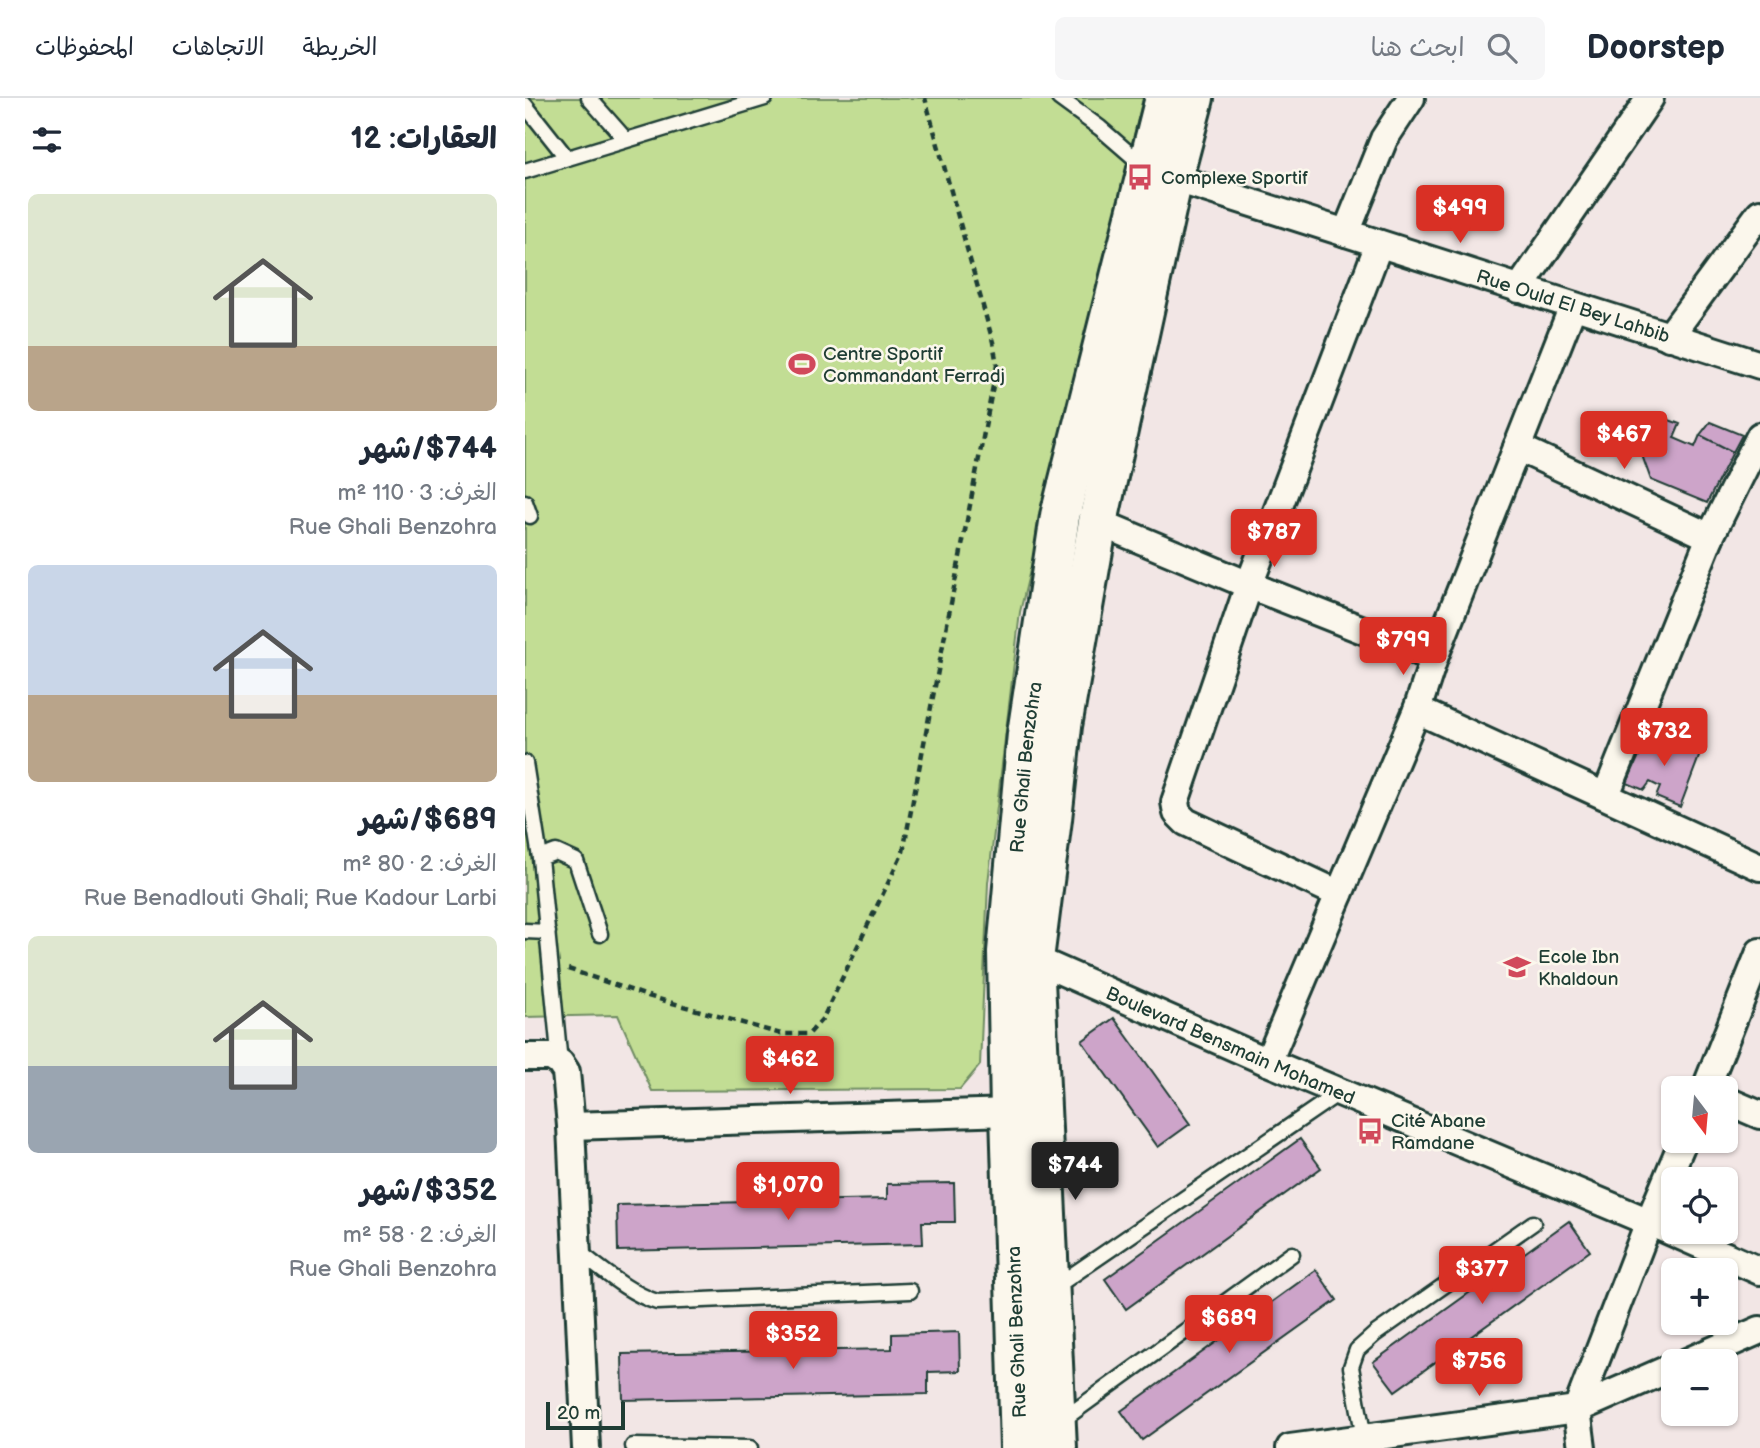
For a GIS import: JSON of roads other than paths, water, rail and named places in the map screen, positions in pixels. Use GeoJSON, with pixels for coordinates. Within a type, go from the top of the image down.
{"type":"FeatureCollection","features":[{"type":"Feature","properties":{"kind":"main road","name":"Rue Ghali Benzohra"},"geometry":{"type":"LineString","coordinates":[[1057,1436],[1050,1290],[1021,956],[1052,819],[1062,726],[1160,174],[1165,98]]}},
{"type":"Feature","properties":{"kind":"main road","name":"Rue Ghali Benzohra"},"geometry":{"type":"LineString","coordinates":[[1020,1448],[1010,1112],[1021,956],[1027,734],[1060,516],[1160,174],[1194,98]]}},
{"type":"Feature","properties":{"kind":"street"},"geometry":{"type":"LineString","coordinates":[[1346,233],[1384,139],[1411,98]]}},
{"type":"Feature","properties":{"kind":"street"},"geometry":{"type":"LineString","coordinates":[[1519,289],[1650,98]]}},
{"type":"Feature","properties":{"kind":"street","name":"Rue Ould El Bey Lahbib"},"geometry":{"type":"LineString","coordinates":[[1160,174],[1760,365]]}},
{"type":"Feature","properties":{"kind":"street"},"geometry":{"type":"LineString","coordinates":[[1669,337],[1760,213]]}},
{"type":"Feature","properties":{"kind":"street"},"geometry":{"type":"LineString","coordinates":[[1339,894],[1186,821],[1177,813],[1175,802],[1249,585],[1379,244]]}},
{"type":"Feature","properties":{"kind":"street"},"geometry":{"type":"LineString","coordinates":[[1268,1062],[1417,710],[1434,658],[1573,306]]}},
{"type":"Feature","properties":{"kind":"street"},"geometry":{"type":"LineString","coordinates":[[1606,795],[1710,537],[1760,436]]}},
{"type":"Feature","properties":{"kind":"street"},"geometry":{"type":"LineString","coordinates":[[1517,447],[1710,537]]}},
{"type":"Feature","properties":{"kind":"street"},"geometry":{"type":"LineString","coordinates":[[1097,522],[1434,658]]}},
{"type":"Feature","properties":{"kind":"street"},"geometry":{"type":"LineString","coordinates":[[1417,710],[1760,867]]}},
{"type":"Feature","properties":{"kind":"street"},"geometry":{"type":"LineString","coordinates":[[1712,1076],[1751,999],[1760,952]]}},
{"type":"Feature","properties":{"kind":"street","name":"Boulevard Bensmain Mohamed"},"geometry":{"type":"LineString","coordinates":[[1021,956],[1760,1271]]}},
{"type":"Feature","properties":{"kind":"street"},"geometry":{"type":"LineString","coordinates":[[525,1057],[551,1057],[560,1063],[566,1072],[571,1126],[586,1448]]}},
{"type":"Feature","properties":{"kind":"street"},"geometry":{"type":"LineString","coordinates":[[1738,1106],[1760,1115]]}},
{"type":"Feature","properties":{"kind":"street"},"geometry":{"type":"LineString","coordinates":[[571,1126],[1010,1112]]}},
{"type":"Feature","properties":{"kind":"street"},"geometry":{"type":"LineString","coordinates":[[1582,1448],[1577,1409],[1678,1153]]}},
{"type":"Feature","properties":{"kind":"street"},"geometry":{"type":"LineString","coordinates":[[1716,1349],[1760,1330]]}},
{"type":"Feature","properties":{"kind":"street"},"geometry":{"type":"LineString","coordinates":[[1290,1448],[1364,1438],[1468,1436],[1577,1409],[1661,1372]]}},
{"type":"Feature","properties":{"kind":"lane"},"geometry":{"type":"LineString","coordinates":[[589,98],[626,140]]}},
{"type":"Feature","properties":{"kind":"lane"},"geometry":{"type":"LineString","coordinates":[[525,171],[765,98]]}},
{"type":"Feature","properties":{"kind":"lane"},"geometry":{"type":"LineString","coordinates":[[1059,98],[1160,174]]}},
{"type":"Feature","properties":{"kind":"lane"},"geometry":{"type":"LineString","coordinates":[[525,105],[567,158]]}},
{"type":"Feature","properties":{"kind":"lane"},"geometry":{"type":"LineString","coordinates":[[525,763],[540,858],[560,1063]]}},
{"type":"Feature","properties":{"kind":"lane"},"geometry":{"type":"LineString","coordinates":[[540,858],[556,852],[576,861],[600,934]]}},
{"type":"Feature","properties":{"kind":"lane"},"geometry":{"type":"LineString","coordinates":[[525,931],[548,932]]}},
{"type":"Feature","properties":{"kind":"lane"},"geometry":{"type":"LineString","coordinates":[[1050,1290],[1340,1092]]}},
{"type":"Feature","properties":{"kind":"lane"},"geometry":{"type":"LineString","coordinates":[[1364,1438],[1351,1367],[1357,1350],[1375,1334],[1533,1223]]}},
{"type":"Feature","properties":{"kind":"lane"},"geometry":{"type":"LineString","coordinates":[[577,1251],[635,1292],[657,1302],[910,1291]]}},
{"type":"Feature","properties":{"kind":"lane"},"geometry":{"type":"LineString","coordinates":[[1057,1436],[1292,1254]]}},
{"type":"Feature","properties":{"kind":"lane"},"geometry":{"type":"LineString","coordinates":[[633,1446],[750,1448]]}},
{"type":"Feature","properties":{"kind":"place","name":"Complexe Sportif"},"geometry":{"type":"Point","coordinates":[1140,177]}},
{"type":"Feature","properties":{"kind":"place","name":"Centre Sportif Commandant Ferradj"},"geometry":{"type":"Point","coordinates":[802,364]}},
{"type":"Feature","properties":{"kind":"place","name":"Ecole Ibn Khaldoun"},"geometry":{"type":"Point","coordinates":[1517,967]}},
{"type":"Feature","properties":{"kind":"place","name":"Cité Abane Ramdane"},"geometry":{"type":"Point","coordinates":[1370,1131]}}]}
